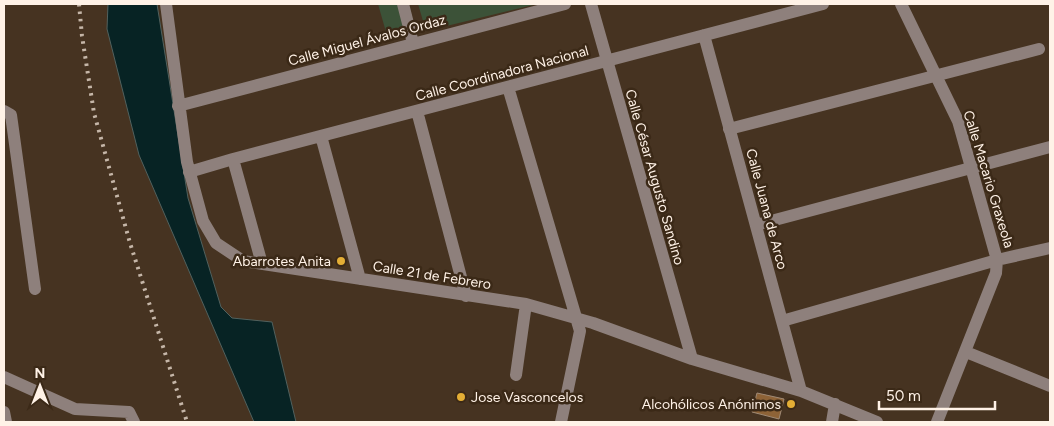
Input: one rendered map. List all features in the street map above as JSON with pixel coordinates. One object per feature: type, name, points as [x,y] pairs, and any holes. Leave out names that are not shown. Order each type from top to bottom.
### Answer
[{"type":"street","name":"Calle 21 de Febrero","points":[[166,4],[178,106],[189,172],[203,221],[216,243],[243,261],[526,304],[577,318],[692,359],[801,391],[877,422]]},
{"type":"street","points":[[403,4],[413,43]]},
{"type":"street","name":"Calle Miguel Ávalos Ordaz","points":[[178,106],[564,4]]},
{"type":"street","name":"Calle César Augusto Sandino","points":[[591,4],[692,359]]},
{"type":"street","name":"Calle Coordinadora Nacional","points":[[189,172],[822,4]]},
{"type":"street","name":"Calle Macario Graxeola","points":[[901,4],[958,121],[997,260],[996,273],[937,422]]},
{"type":"street","name":"Calle Juana de Arco","points":[[704,35],[801,391]]},
{"type":"street","points":[[729,129],[1039,49]]},
{"type":"street","points":[[508,87],[580,331],[561,422]]},
{"type":"street","points":[[417,111],[466,296]]},
{"type":"street","points":[[7,113],[35,289]]},
{"type":"street","points":[[321,136],[360,279]]},
{"type":"street","points":[[756,225],[1050,147]]},
{"type":"street","points":[[233,159],[262,264]]},
{"type":"street","points":[[782,321],[997,260],[1050,248]]},
{"type":"street","points":[[516,375],[526,304]]},
{"type":"street","points":[[966,352],[1050,386]]},
{"type":"street","points":[[4,377],[75,409],[129,412],[134,422]]},
{"type":"street","points":[[832,422],[835,404]]},
{"type":"street","points":[[4,412],[6,422]]},
{"type":"green space","points":[[378,4],[400,4],[408,34],[388,39]]},
{"type":"green space","points":[[418,4],[537,4],[426,31]]},
{"type":"water","points":[[108,4],[157,4],[188,198],[221,307],[232,318],[272,322],[296,422],[254,422],[139,155],[107,29]]},
{"type":"building","points":[[757,393],[784,399],[779,419],[752,412]]},
{"type":"railway","points":[[79,4],[94,113],[130,243],[187,422]]},
{"type":"place","name":"Abarrotes Anita","points":[[341,261]]},
{"type":"place","name":"Jose Vasconcelos","points":[[461,397]]},
{"type":"place","name":"Alcohólicos Anónimos","points":[[791,404]]}]
